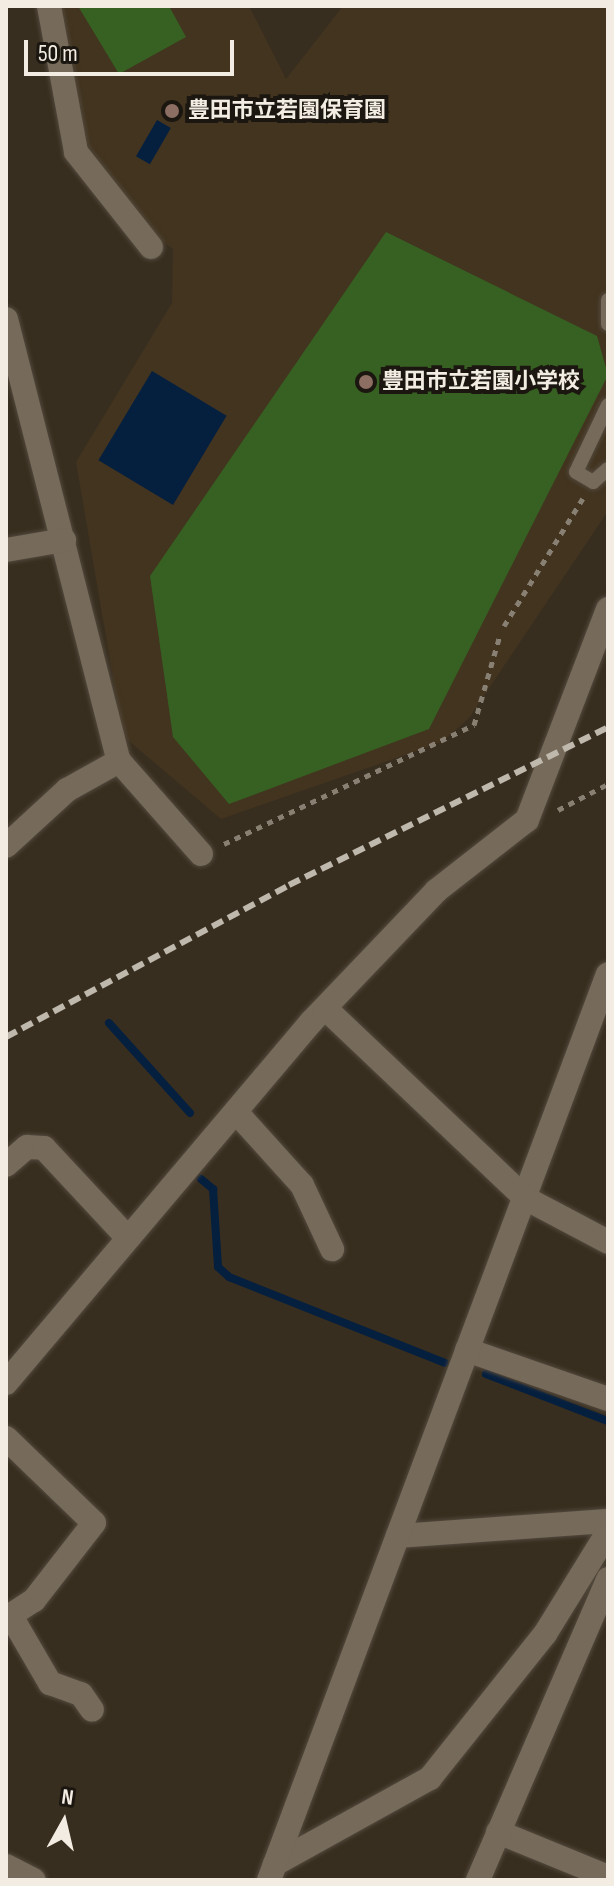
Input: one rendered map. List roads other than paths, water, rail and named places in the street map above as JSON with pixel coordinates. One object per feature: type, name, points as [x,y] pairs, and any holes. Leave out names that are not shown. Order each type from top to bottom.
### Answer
[{"type":"street","points":[[49,6],[76,152],[151,247]]},
{"type":"street","points":[[6,319],[119,761],[201,854]]},
{"type":"street","points":[[6,550],[64,540]]},
{"type":"street","points":[[6,1383],[325,1008],[436,891],[527,820],[608,609]]},
{"type":"street","points":[[6,846],[67,790],[119,761]]},
{"type":"street","points":[[272,1872],[608,974]]},
{"type":"street","points":[[325,1008],[525,1198],[608,1242]]},
{"type":"street","points":[[236,1112],[302,1185],[332,1249]]},
{"type":"street","points":[[6,1165],[27,1147],[44,1148],[128,1238]]},
{"type":"street","points":[[467,1350],[608,1399]]},
{"type":"street","points":[[6,1438],[94,1523],[34,1600],[9,1617],[50,1683],[81,1694],[92,1710]]},
{"type":"street","points":[[398,1536],[608,1521]]},
{"type":"street","points":[[272,1872],[430,1778],[545,1634],[608,1532]]},
{"type":"street","points":[[478,1880],[608,1579]]},
{"type":"street","points":[[498,1832],[608,1877]]},
{"type":"street","points":[[6,1866],[34,1880]]},
{"type":"lane","points":[[608,300],[608,324]]},
{"type":"lane","points":[[608,405],[576,472],[593,482],[608,469]]},
{"type":"water","points":[[157,120],[171,128],[150,164],[136,156]]},
{"type":"water","points":[[152,371],[227,416],[173,505],[98,460]]},
{"type":"waterway","points":[[109,1023],[190,1113]]},
{"type":"waterway","points":[[201,1179],[213,1189],[218,1267],[229,1277],[445,1363]]},
{"type":"waterway","points":[[486,1374],[608,1421]]},
{"type":"railway","points":[[6,1037],[289,885],[608,727]]},
{"type":"place","name":"豊田市立若園保育園","points":[[172,111]]},
{"type":"place","name":"豊田市立若園小学校","points":[[366,382]]}]
